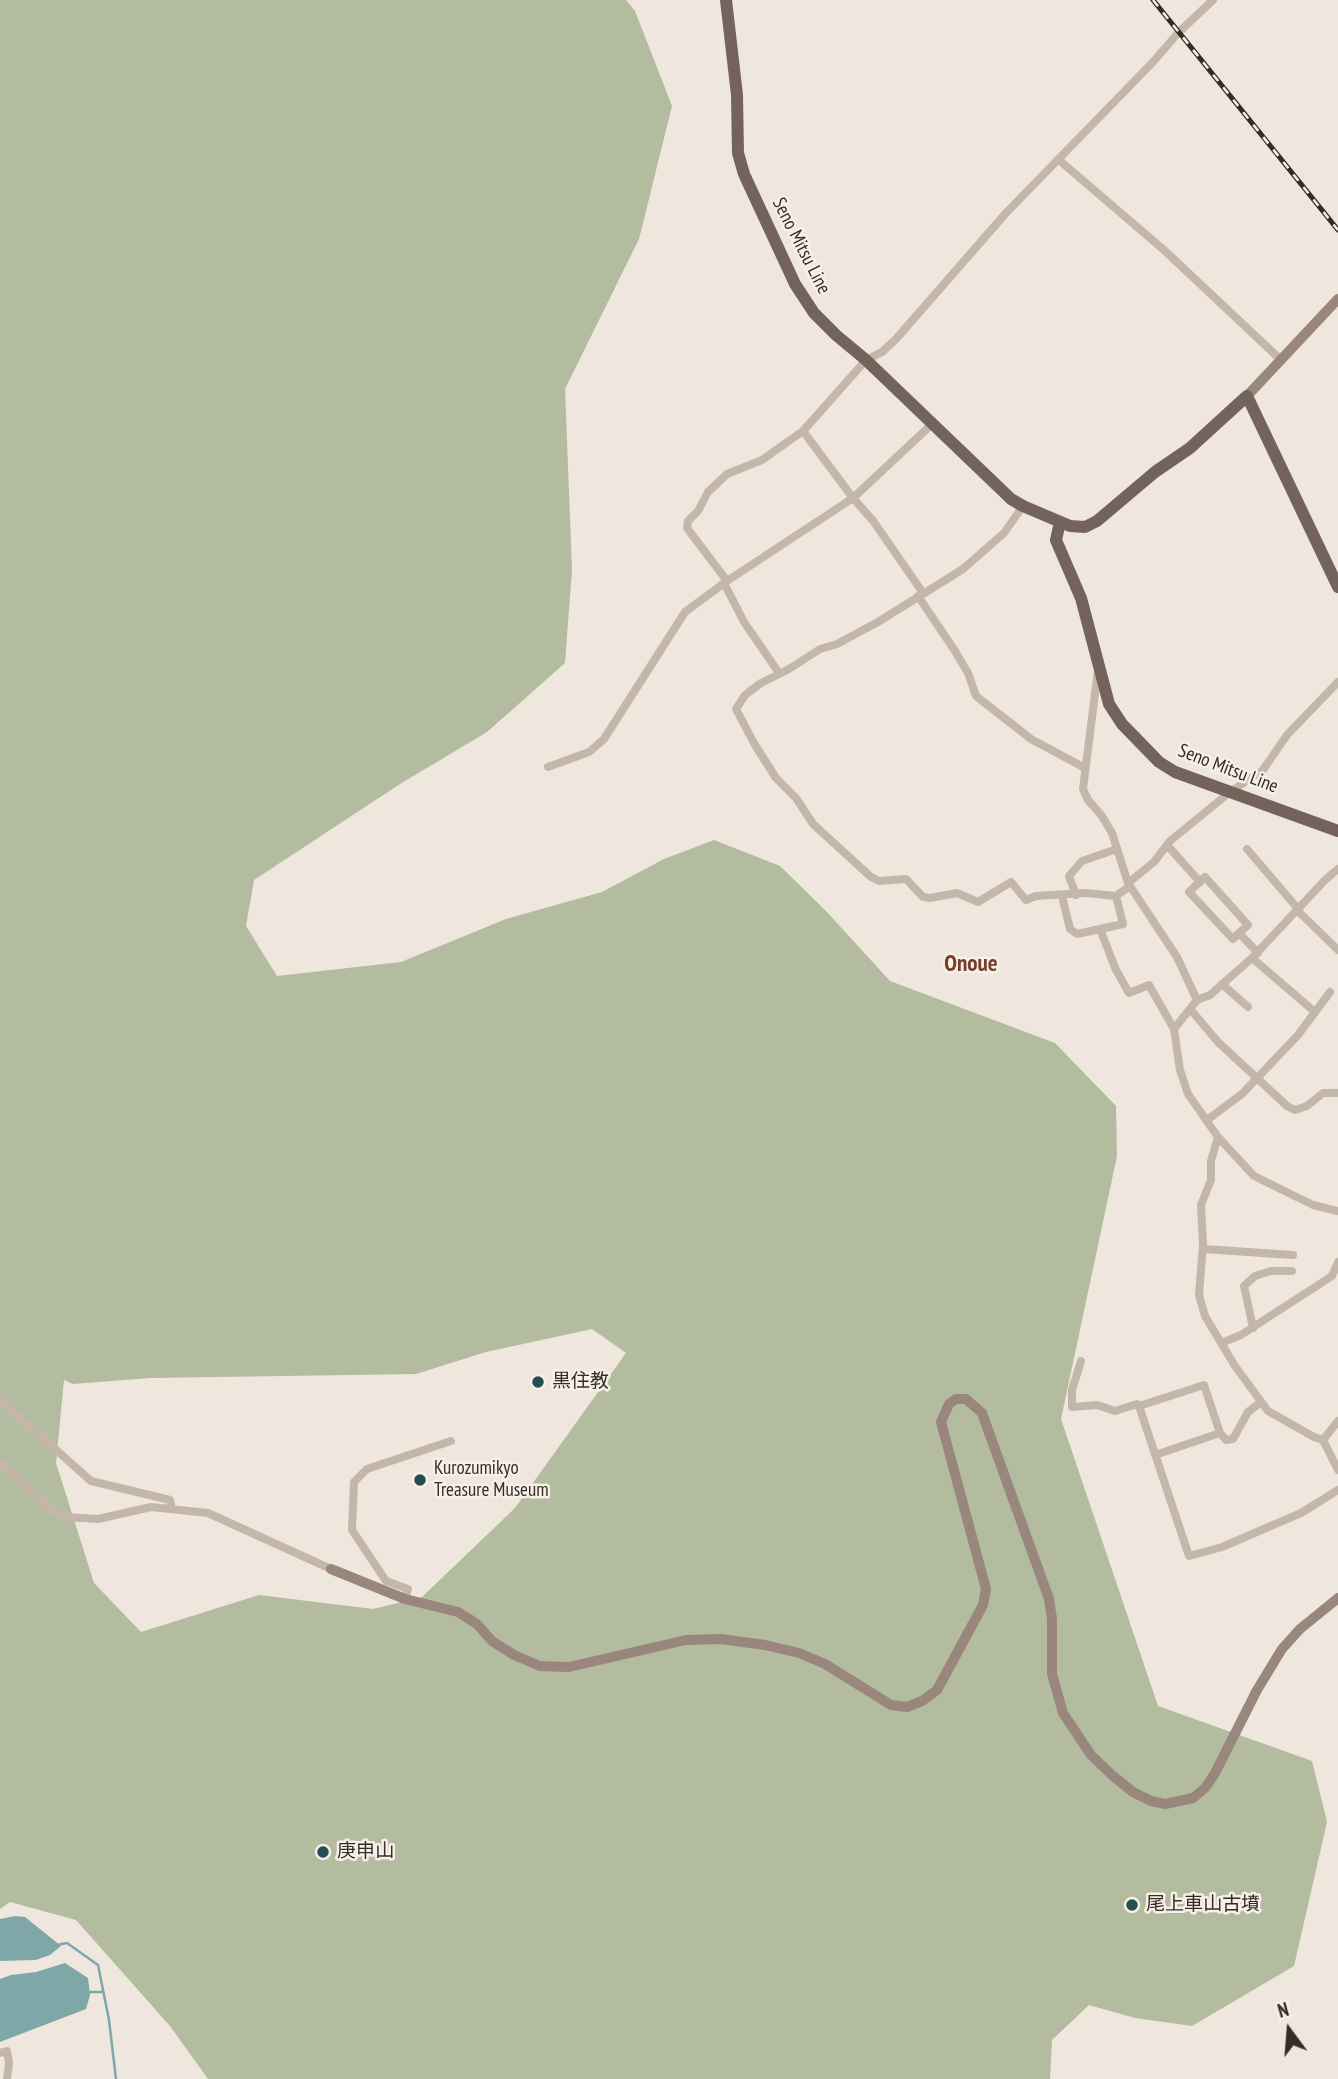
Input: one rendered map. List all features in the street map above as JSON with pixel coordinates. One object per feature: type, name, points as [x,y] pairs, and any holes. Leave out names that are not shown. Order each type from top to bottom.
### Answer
[{"type":"main road","name":"Seno Mitsu Line","points":[[726,0],[737,96],[738,153],[744,174],[775,245],[805,301],[836,335],[866,360],[987,479],[1023,506],[1070,526],[1085,527],[1097,521],[1155,472],[1190,448],[1247,396]]},
{"type":"main road","points":[[1247,396],[1338,587]]},
{"type":"main road","name":"Seno Mitsu Line","points":[[1060,522],[1056,540],[1081,598],[1098,668],[1114,713],[1158,762],[1175,772],[1338,831]]},
{"type":"street","points":[[779,673],[744,622],[726,582],[687,528],[688,521],[698,512],[708,492],[727,474],[762,460],[803,431],[866,360],[896,339],[1006,213],[1213,0]]},
{"type":"street","points":[[1059,160],[1183,268],[1281,360]]},
{"type":"street","points":[[1247,396],[1338,299]]},
{"type":"street","points":[[548,767],[589,752],[604,740],[685,612],[853,498],[931,425]]},
{"type":"street","points":[[803,431],[874,522],[962,662],[976,696],[1031,738],[1085,768]]},
{"type":"street","points":[[1023,506],[995,543],[963,569],[861,631],[820,649],[748,691],[739,701],[736,709],[776,778],[796,798],[813,824],[871,877],[879,881],[906,880],[912,883],[923,897],[930,898],[957,893],[981,901],[1011,882],[1026,900],[1036,896],[1116,896],[1154,862],[1167,845],[1230,792],[1263,770],[1287,735],[1338,682]]},
{"type":"street","points":[[1098,668],[1083,789],[1112,833],[1129,885],[1177,957],[1197,1000]]},
{"type":"street","points":[[1167,845],[1199,881]]},
{"type":"street","points":[[1076,895],[1069,876],[1082,861],[1117,849]]},
{"type":"street","points":[[1247,849],[1298,910],[1338,950]]},
{"type":"street","points":[[1174,1028],[1197,1000],[1210,995],[1255,956],[1338,869]]},
{"type":"street","points":[[1205,877],[1248,925],[1233,939],[1189,892],[1199,881],[1205,877]]},
{"type":"street","points":[[1062,896],[1072,932],[1077,934],[1123,924],[1116,896]]},
{"type":"street","points":[[1101,929],[1116,970],[1129,993],[1149,985],[1174,1028],[1180,1070],[1188,1094],[1218,1137],[1254,1176],[1313,1205],[1338,1211]]},
{"type":"street","points":[[1239,933],[1255,956],[1315,1012]]},
{"type":"street","points":[[1222,984],[1248,1007]]},
{"type":"street","points":[[1207,1120],[1242,1094],[1298,1035],[1330,992]]},
{"type":"street","points":[[1191,1010],[1218,1042],[1287,1106],[1295,1110],[1307,1106],[1323,1093],[1338,1093]]},
{"type":"street","points":[[1218,1137],[1210,1161],[1211,1181],[1201,1205],[1203,1250],[1199,1295],[1205,1316],[1235,1366],[1268,1411],[1323,1440],[1338,1470]]},
{"type":"street","points":[[1203,1250],[1293,1255]]},
{"type":"street","points":[[1221,1343],[1253,1328],[1332,1276],[1338,1262]]},
{"type":"street","points":[[1253,1328],[1244,1286],[1255,1276],[1271,1271],[1292,1271]]},
{"type":"street","points":[[1081,1360],[1072,1390],[1072,1407],[1097,1405],[1115,1411],[1204,1385],[1220,1433],[1226,1440],[1233,1439],[1248,1412],[1261,1402]]},
{"type":"street","points":[[0,1461],[50,1509],[65,1517],[98,1519],[151,1507],[208,1513],[331,1569],[405,1599],[458,1612],[477,1624],[492,1641],[540,1665],[569,1667],[686,1640],[721,1639],[799,1653],[825,1664],[891,1705],[907,1707],[937,1690],[983,1605],[986,1589],[984,1572],[941,1422],[948,1404],[956,1399],[966,1399],[982,1413],[1049,1599],[1052,1619],[1052,1674],[1063,1713],[1091,1755],[1113,1776],[1133,1792],[1151,1801],[1165,1804],[1193,1798],[1205,1788],[1282,1649],[1316,1615],[1338,1598]]},
{"type":"street","points":[[0,1400],[91,1482],[170,1500],[172,1509]]},
{"type":"street","points":[[1139,1406],[1189,1556],[1222,1547],[1301,1513],[1338,1490]]},
{"type":"street","points":[[1323,1440],[1338,1420]]},
{"type":"street","points":[[1155,1455],[1220,1433]]},
{"type":"street","points":[[405,1599],[408,1588],[386,1581],[352,1530],[354,1482],[367,1469],[451,1441]]},
{"type":"street","points":[[0,2053],[7,2051],[7,2079]]},
{"type":"green space","points":[[0,0],[626,0],[635,11],[672,106],[639,239],[565,389],[572,570],[565,663],[487,732],[400,784],[254,880],[246,926],[277,976],[401,962],[506,919],[602,892],[664,859],[714,840],[780,866],[826,911],[890,981],[1055,1043],[1116,1106],[1117,1156],[1061,1419],[1158,1706],[1312,1761],[1327,1822],[1294,1966],[1192,2026],[1135,2018],[1089,2005],[1052,2040],[1050,2079],[208,2079],[170,2026],[76,1920],[10,1902],[0,1909]],"holes":[[[592,1329],[626,1353],[515,1508],[422,1597],[373,1609],[259,1595],[141,1632],[94,1583],[56,1463],[64,1380],[73,1384],[150,1378],[416,1374],[486,1352]]]},
{"type":"water","points":[[25,1917],[61,1946],[50,1955],[36,1960],[0,1961],[0,1919]]},
{"type":"water","points":[[65,1963],[88,1978],[90,1995],[86,2009],[0,2042],[0,1979]]},
{"type":"waterway","points":[[57,1945],[67,1943],[98,1965],[109,2020],[116,2079]]},
{"type":"waterway","points":[[89,1992],[103,1992]]},
{"type":"railway","points":[[1153,0],[1338,230]]},
{"type":"place","name":"黒住教","points":[[538,1382]]},
{"type":"place","name":"Kurozumikyo Treasure Museum","points":[[420,1480]]},
{"type":"place","name":"庚申山","points":[[323,1852]]},
{"type":"place","name":"尾上車山古墳","points":[[1132,1905]]},
{"type":"district","name":"Onoue","points":[[971,964]]}]
